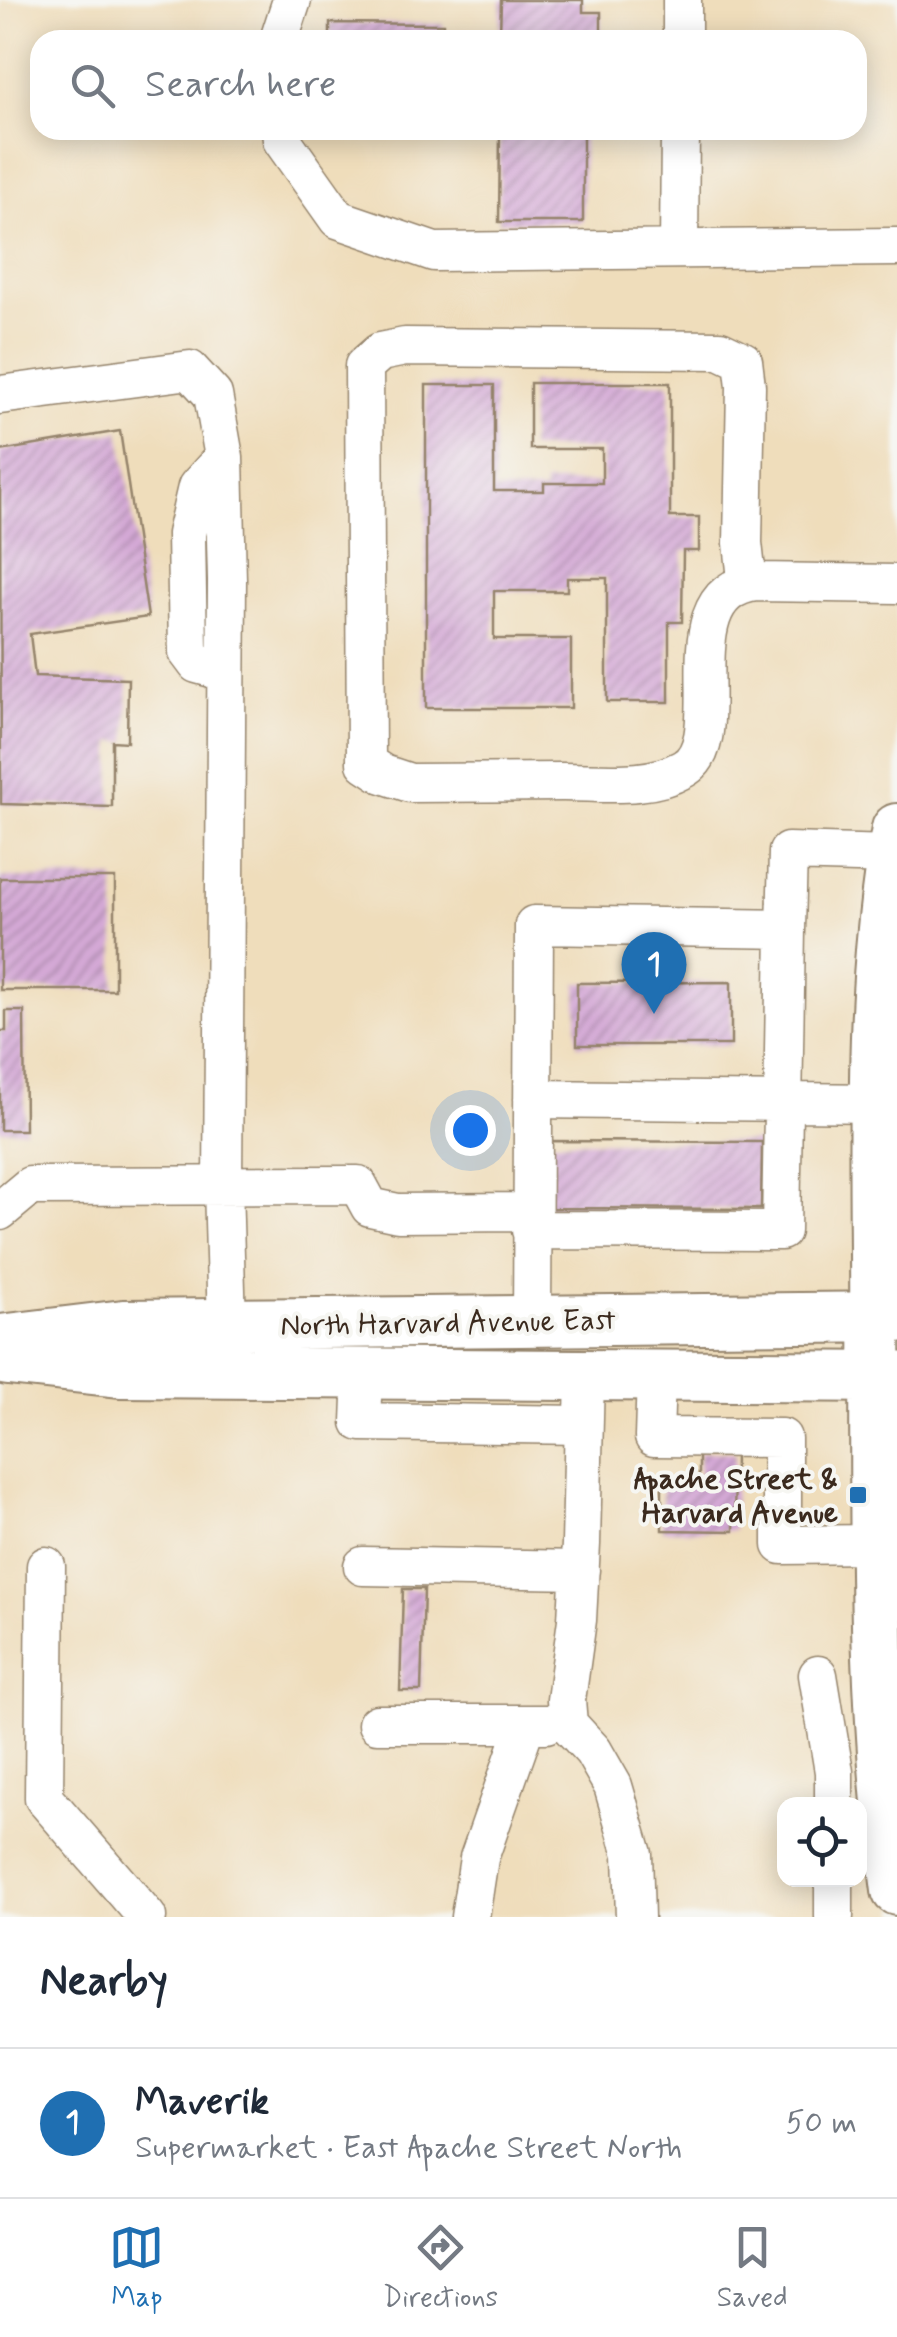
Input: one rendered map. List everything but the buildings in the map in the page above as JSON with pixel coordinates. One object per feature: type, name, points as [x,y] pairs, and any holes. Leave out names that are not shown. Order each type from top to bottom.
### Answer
[{"type":"main road","points":[[895,842],[884,899],[877,1103],[886,1317],[877,1544],[879,1718],[897,1890]]},
{"type":"main road","name":"North Harvard Avenue East","points":[[0,1340],[124,1325],[886,1317]]},
{"type":"main road","name":"North Harvard Avenue East","points":[[0,1359],[120,1372],[886,1377]]},
{"type":"lane","points":[[282,30],[292,0]]},
{"type":"lane","points":[[682,0],[682,30]]},
{"type":"lane","points":[[282,140],[338,219],[434,252],[897,246]]},
{"type":"lane","points":[[679,248],[680,140]]},
{"type":"lane","points":[[757,582],[746,570],[743,543],[743,360],[720,350],[406,347],[380,352],[364,366],[366,763],[383,774],[410,783],[649,781],[687,768],[702,746],[706,723],[704,661],[711,622],[726,595],[739,584],[757,582],[897,584]]},
{"type":"lane","points":[[0,396],[190,370],[214,395],[224,457],[224,1186],[228,1324]]},
{"type":"lane","points":[[0,1211],[30,1186],[358,1185],[370,1207],[398,1213],[781,1232],[788,852],[895,842]]},
{"type":"lane","points":[[532,1321],[534,925],[786,929]]},
{"type":"lane","points":[[533,1099],[877,1103]]},
{"type":"lane","points":[[363,1373],[361,1422],[583,1424]]},
{"type":"lane","points":[[586,1375],[580,1570],[566,1700],[568,1724],[593,1751],[614,1786],[632,1854],[636,1917]]},
{"type":"lane","points":[[656,1376],[654,1437],[782,1438],[782,1545],[877,1544]]},
{"type":"lane","points":[[46,1566],[44,1798],[147,1917]]},
{"type":"lane","points":[[363,1566],[580,1570]]},
{"type":"lane","points":[[818,1675],[834,1772],[834,1797]]},
{"type":"lane","points":[[377,1724],[568,1724]]},
{"type":"lane","points":[[470,1917],[479,1858],[526,1724]]},
{"type":"lane","points":[[834,1887],[834,1917]]},
{"type":"place","name":"Maverik","points":[[654,1014]]},
{"type":"place","name":"Apache Street & Harvard Avenue","points":[[858,1495]]}]
